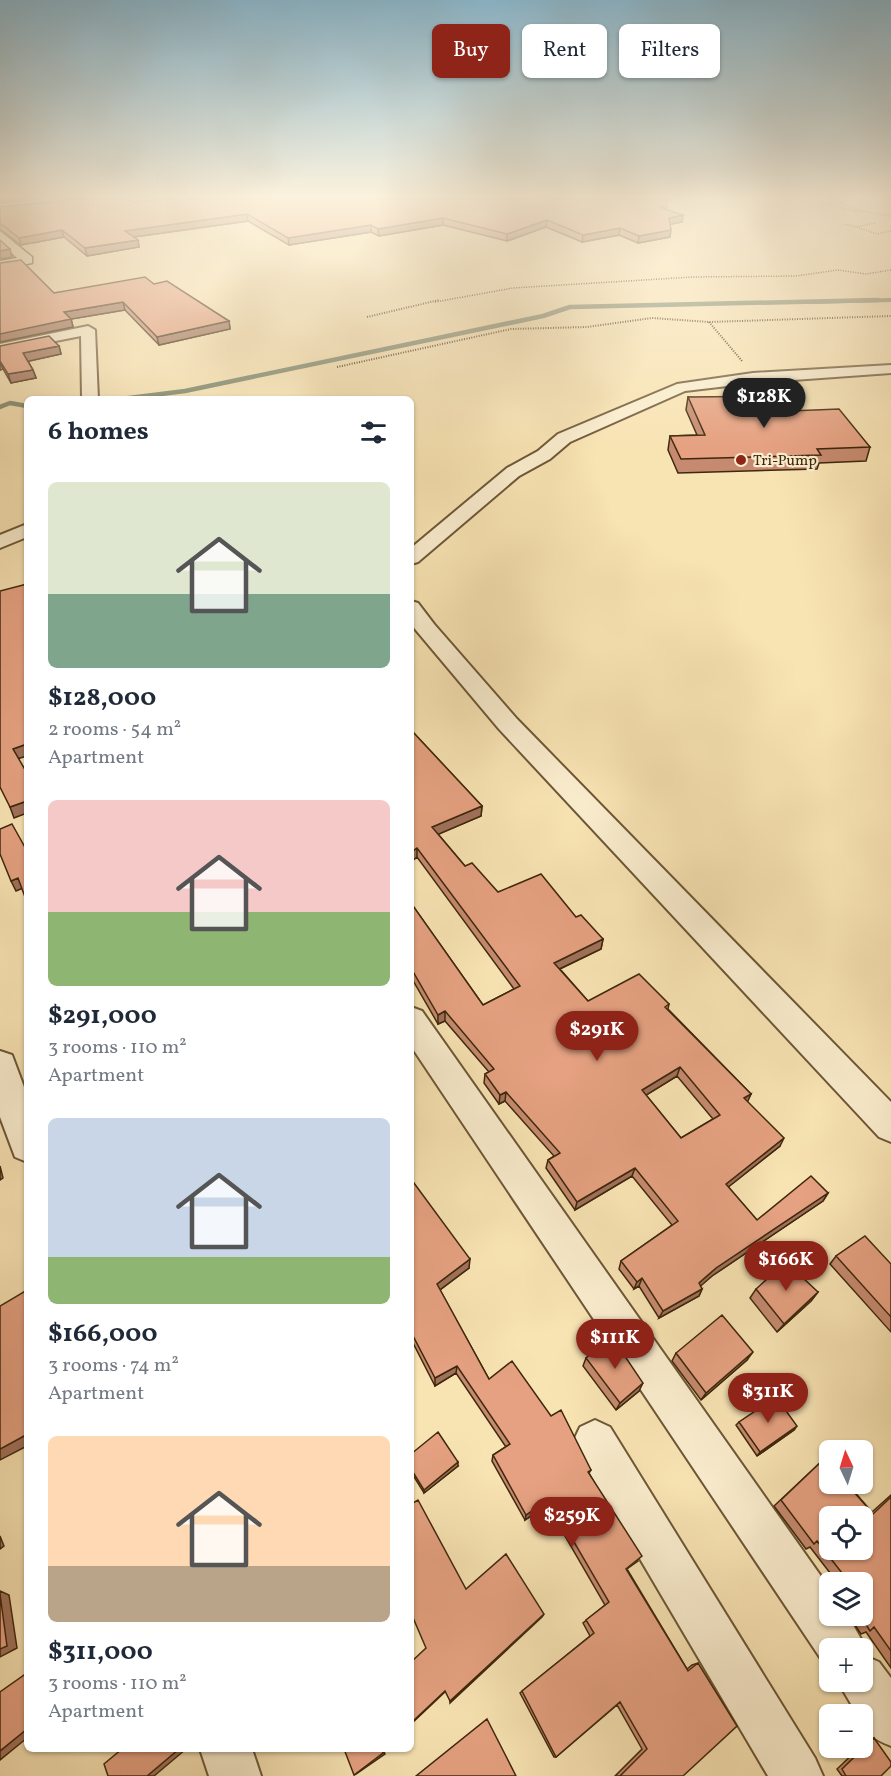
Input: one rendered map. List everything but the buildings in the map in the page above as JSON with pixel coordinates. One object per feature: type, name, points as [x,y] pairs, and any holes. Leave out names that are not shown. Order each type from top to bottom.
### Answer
[{"type":"street","points":[[0,348],[88,330],[90,396]]},
{"type":"street","points":[[414,555],[513,472],[544,454],[564,438],[682,387],[753,378],[891,369]]},
{"type":"street","points":[[0,542],[24,531]]},
{"type":"street","points":[[414,611],[426,629],[508,724],[891,1126]]},
{"type":"street","points":[[414,1024],[835,1638]]},
{"type":"street","points":[[0,1065],[24,1137]]},
{"type":"street","points":[[595,1442],[796,1776]]},
{"type":"street","points":[[871,1692],[891,1721]]},
{"type":"street","points":[[227,1752],[235,1776]]},
{"type":"path","points":[[367,317],[419,304],[429,304],[442,299],[513,288],[613,282]]},
{"type":"path","points":[[337,367],[511,329],[587,327],[652,318],[709,322],[891,316]]},
{"type":"path","points":[[709,322],[721,338],[729,342],[734,353],[751,371],[753,378]]},
{"type":"waterway","points":[[145,396],[185,391],[543,316],[570,307],[878,300]]},
{"type":"waterway","points":[[809,302],[891,300]]},
{"type":"waterway","points":[[0,407],[10,403],[24,405]]},
{"type":"place","name":"Tri-Pump","points":[[741,460]]}]
